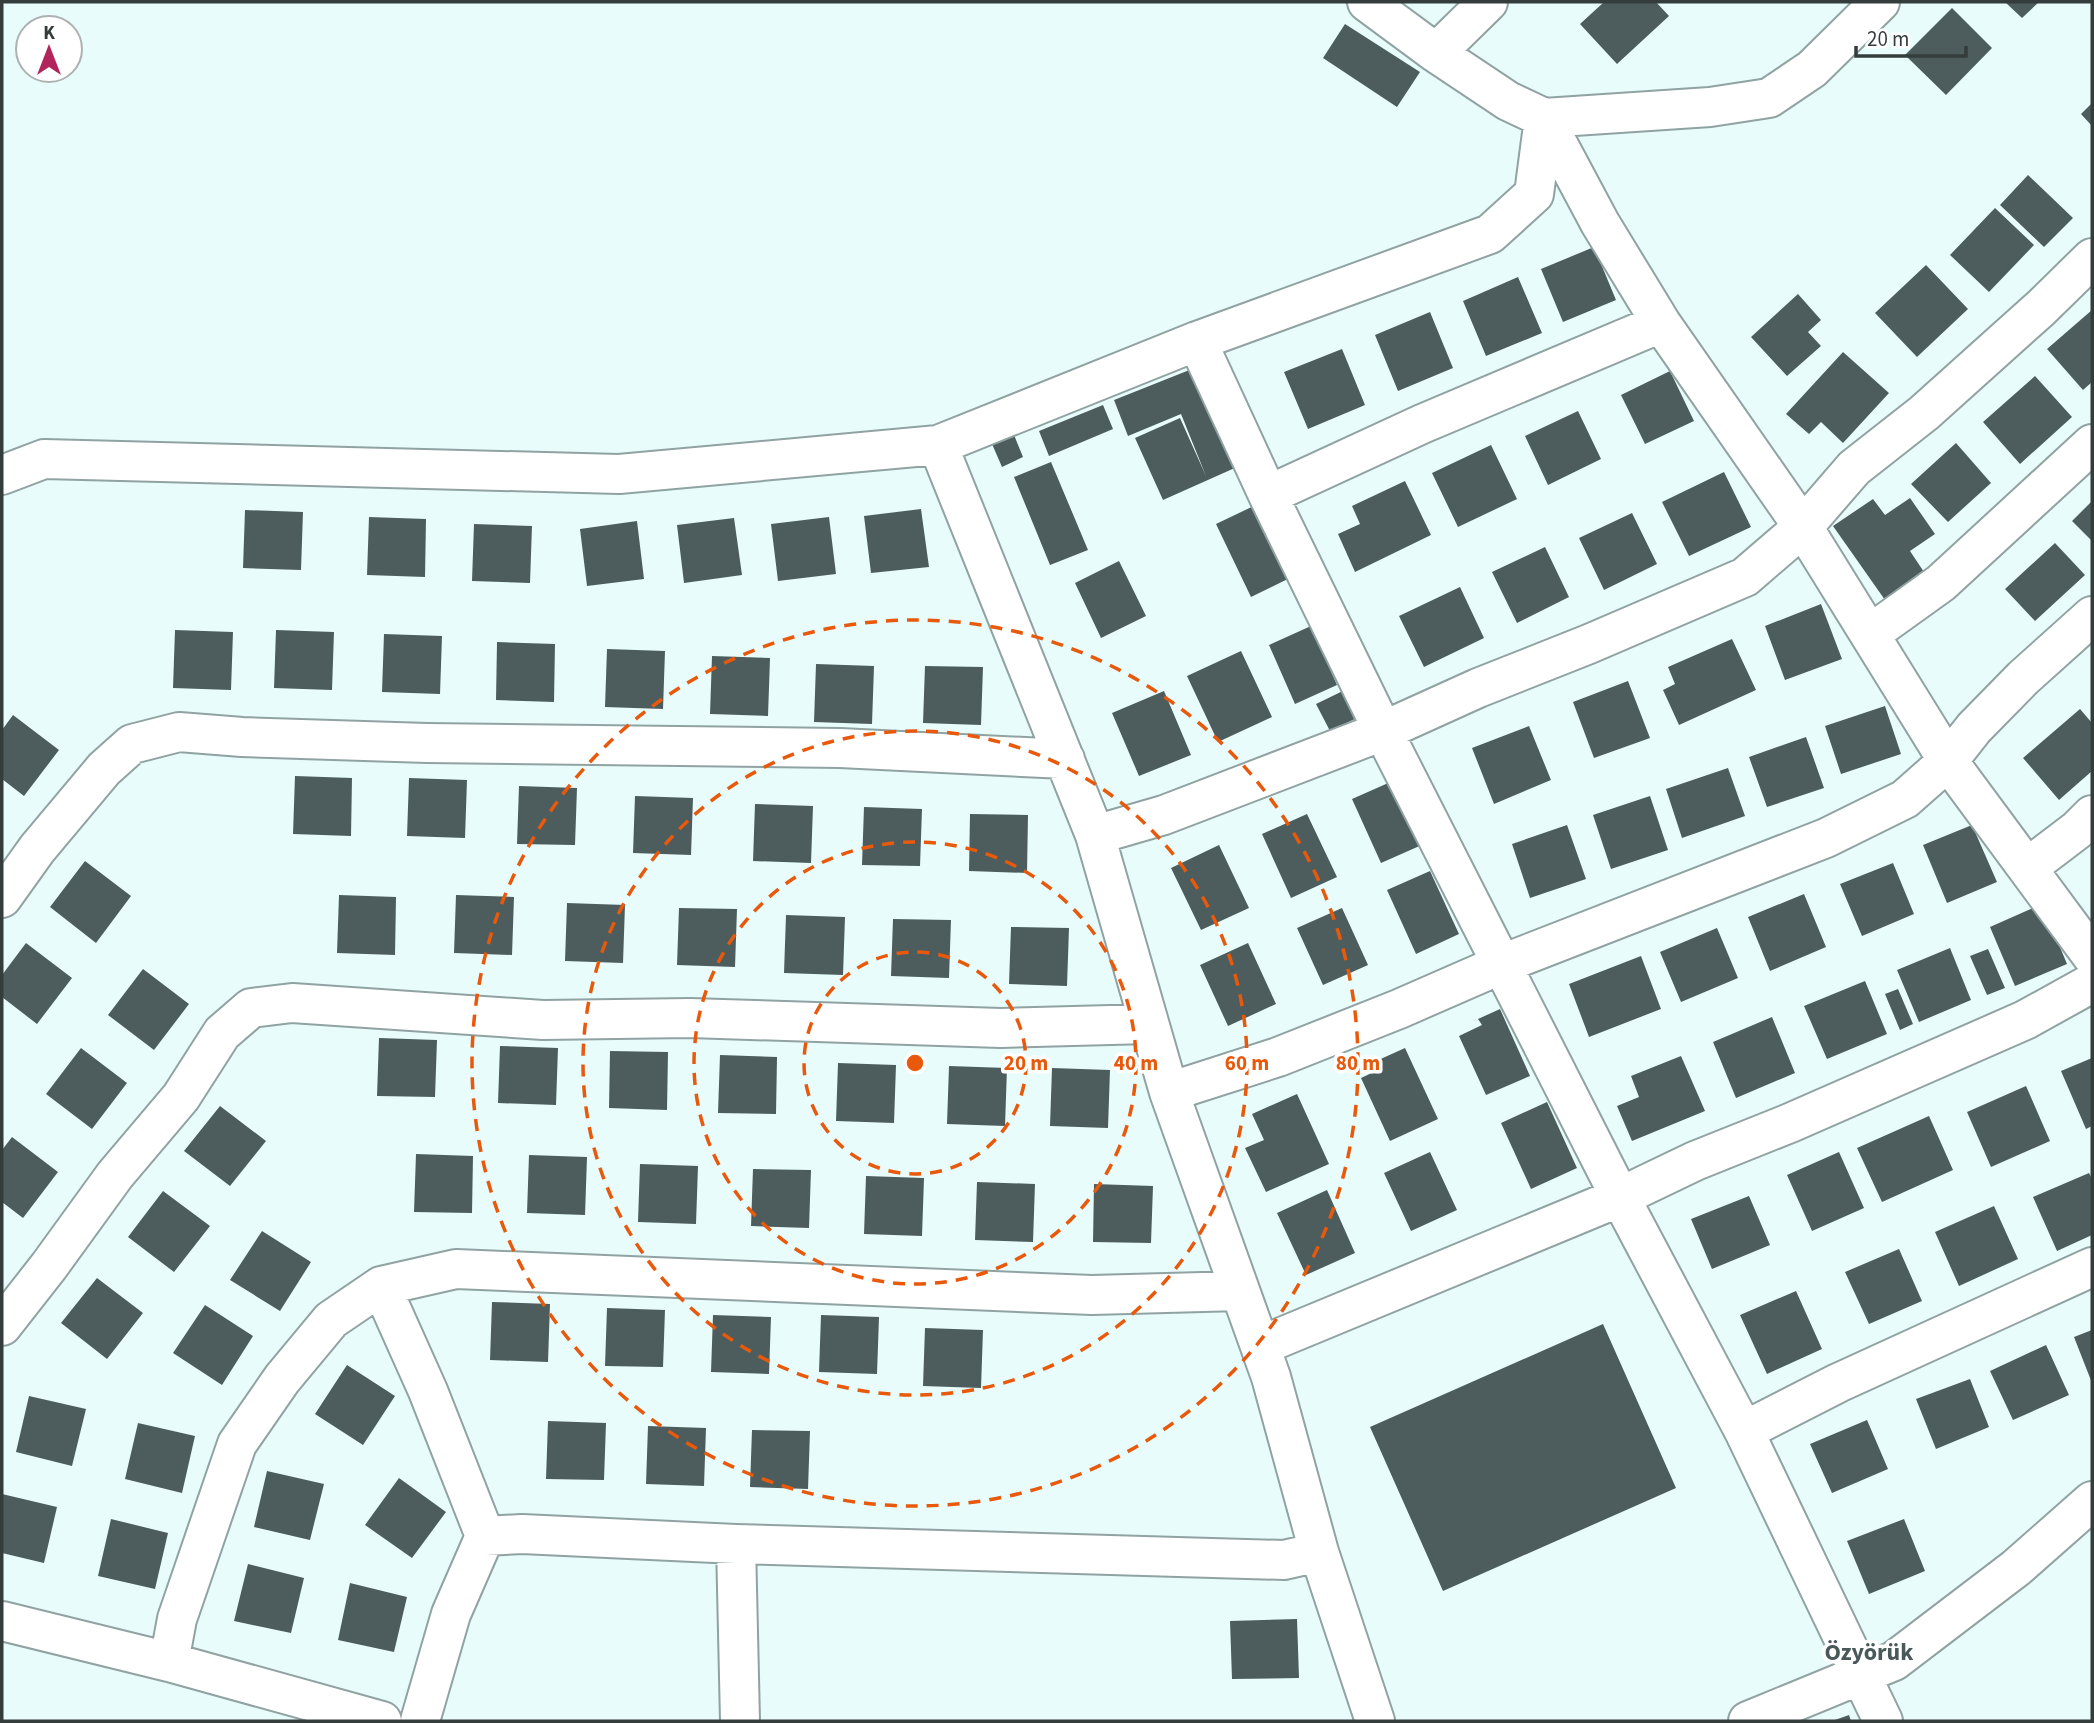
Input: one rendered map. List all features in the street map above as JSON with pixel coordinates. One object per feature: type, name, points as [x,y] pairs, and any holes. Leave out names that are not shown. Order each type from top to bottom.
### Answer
[{"type":"street","points":[[1367,2],[1508,101],[1544,118],[1710,107],[1769,98],[1812,69],[1880,2]]},
{"type":"street","points":[[1436,53],[1488,2]]},
{"type":"street","points":[[1544,118],[1600,223],[1661,323],[1803,527],[1948,761],[2092,956]]},
{"type":"street","points":[[2,475],[44,459],[619,474],[938,445],[1197,341],[1490,234],[1534,194],[1544,118]]},
{"type":"street","points":[[1096,835],[1164,815],[1383,731],[1478,688],[1745,576],[1803,527],[1854,468],[1924,413],[2041,308],[2092,258]]},
{"type":"street","points":[[1268,495],[1434,419],[1661,323]]},
{"type":"street","points":[[1197,341],[1268,495],[1383,731],[1620,1197],[1744,1431],[1883,1721]]},
{"type":"street","points":[[1870,634],[1941,583],[2092,444]]},
{"type":"street","points":[[938,445],[1096,835],[1169,1092],[1260,1346],[1319,1552],[1375,1721]]},
{"type":"street","points":[[1169,1092],[1278,1057],[1399,1009],[1502,964],[1826,838],[1905,799],[1948,761],[1974,728],[2022,678],[2092,617]]},
{"type":"street","points":[[2,898],[37,849],[104,769],[132,744],[179,732],[242,737],[440,743],[839,748],[1065,759]]},
{"type":"street","points":[[2028,868],[2092,815]]},
{"type":"street","points":[[1260,1346],[1620,1197],[1695,1161],[1790,1123],[2025,1020],[2092,983]]},
{"type":"street","points":[[2,1326],[115,1175],[181,1097],[222,1033],[251,1008],[292,1003],[543,1020],[690,1018],[1001,1028],[1149,1024]]},
{"type":"street","points":[[1744,1431],[1838,1383],[2092,1267]]},
{"type":"street","points":[[169,1662],[177,1619],[237,1444],[282,1378],[331,1320],[381,1286],[456,1269],[1091,1295],[1240,1291]]},
{"type":"street","points":[[381,1286],[428,1391],[485,1536],[451,1614],[420,1721]]},
{"type":"street","points":[[1748,1721],[1894,1661],[2016,1568],[2092,1501]]},
{"type":"street","points":[[485,1536],[522,1534],[736,1544],[1284,1560],[1319,1552]]},
{"type":"street","points":[[736,1544],[740,1721]]},
{"type":"street","points":[[2,1621],[169,1662],[382,1721]]},
{"type":"building","points":[[1604,2],[1656,2],[1669,16],[1617,64],[1580,24]]},
{"type":"building","points":[[2005,2],[2039,2],[2022,18]]},
{"type":"building","points":[[1952,8],[1992,48],[1946,95],[1905,55]]},
{"type":"building","points":[[1345,24],[1420,72],[1397,107],[1323,58]]},
{"type":"building","points":[[2092,103],[2092,126],[2081,114]]},
{"type":"building","points":[[2028,175],[2073,218],[2044,247],[2000,205]]},
{"type":"building","points":[[1995,208],[2034,245],[1989,292],[1950,255]]},
{"type":"building","points":[[1594,247],[1616,300],[1563,322],[1541,269]]},
{"type":"building","points":[[1926,265],[1968,309],[1917,357],[1875,313]]},
{"type":"building","points":[[1518,277],[1542,333],[1486,356],[1463,301]]},
{"type":"building","points":[[1798,294],[1821,320],[1808,332],[1821,346],[1787,376],[1751,337]]},
{"type":"building","points":[[2092,310],[2092,382],[2083,390],[2047,349]]},
{"type":"building","points":[[1430,312],[1453,368],[1398,391],[1375,335]]},
{"type":"building","points":[[1342,349],[1365,405],[1308,429],[1284,372]]},
{"type":"building","points":[[1843,352],[1889,393],[1843,443],[1821,422],[1809,434],[1786,414]]},
{"type":"building","points":[[1197,367],[1237,467],[1163,500],[1135,438],[1180,418],[1206,476],[1181,414],[1128,436],[1114,400]]},
{"type":"building","points":[[1670,371],[1694,421],[1645,444],[1621,395]]},
{"type":"building","points":[[2035,376],[2072,417],[2020,464],[1983,422]]},
{"type":"building","points":[[1103,405],[1113,429],[1049,456],[1039,431]]},
{"type":"building","points":[[1578,411],[1601,459],[1548,485],[1525,436]]},
{"type":"building","points":[[1014,435],[1023,457],[1002,467],[992,444]]},
{"type":"building","points":[[1956,443],[1991,483],[1948,522],[1911,484]]},
{"type":"building","points":[[1491,445],[1517,499],[1458,527],[1432,473]]},
{"type":"building","points":[[1051,462],[1088,550],[1050,565],[1014,477]]},
{"type":"building","points":[[1724,472],[1751,527],[1689,556],[1662,502]]},
{"type":"building","points":[[1405,481],[1431,535],[1355,572],[1338,534],[1360,524],[1352,506]]},
{"type":"building","points":[[1910,498],[1935,534],[1910,551],[1924,572],[1885,600],[1833,526],[1873,499],[1885,515]]},
{"type":"building","points":[[2092,501],[2092,541],[2072,521]]},
{"type":"building","points":[[1262,502],[1298,574],[1251,597],[1216,524]]},
{"type":"building","points":[[921,509],[929,567],[871,573],[864,516]]},
{"type":"building","points":[[245,510],[303,512],[301,570],[243,568]]},
{"type":"building","points":[[1632,513],[1657,564],[1604,590],[1579,538]]},
{"type":"building","points":[[369,517],[426,519],[425,577],[367,575]]},
{"type":"building","points":[[829,517],[836,574],[778,581],[771,524]]},
{"type":"building","points":[[734,518],[742,575],[684,583],[677,525]]},
{"type":"building","points":[[637,521],[644,579],[587,586],[580,529]]},
{"type":"building","points":[[474,524],[532,526],[530,583],[472,581]]},
{"type":"building","points":[[2055,543],[2085,575],[2035,621],[2005,589]]},
{"type":"building","points":[[1545,547],[1569,597],[1517,623],[1492,572]]},
{"type":"building","points":[[1119,561],[1146,616],[1101,638],[1075,583]]},
{"type":"building","points":[[1460,587],[1484,638],[1424,667],[1399,616]]},
{"type":"building","points":[[1821,604],[1842,659],[1785,680],[1765,626]]},
{"type":"building","points":[[1311,626],[1337,685],[1295,704],[1269,645]]},
{"type":"building","points":[[175,630],[233,632],[231,690],[173,688]]},
{"type":"building","points":[[276,630],[334,632],[332,690],[274,688]]},
{"type":"building","points":[[384,634],[442,636],[440,694],[382,692]]},
{"type":"building","points":[[1732,639],[1756,690],[1679,725],[1663,690],[1675,684],[1668,667]]},
{"type":"building","points":[[497,642],[555,644],[554,702],[496,700]]},
{"type":"building","points":[[607,649],[665,651],[663,709],[605,707]]},
{"type":"building","points":[[1241,651],[1272,717],[1218,742],[1187,676]]},
{"type":"building","points":[[712,656],[770,658],[768,716],[710,714]]},
{"type":"building","points":[[816,664],[874,666],[872,724],[814,722]]},
{"type":"building","points":[[925,666],[983,667],[981,725],[923,723]]},
{"type":"building","points":[[1628,681],[1650,738],[1594,758],[1573,702]]},
{"type":"building","points":[[1349,688],[1363,715],[1330,731],[1316,704]]},
{"type":"building","points":[[1164,691],[1191,755],[1139,776],[1112,713]]},
{"type":"building","points":[[1885,706],[1901,754],[1841,774],[1825,726]]},
{"type":"building","points":[[2080,709],[2092,723],[2092,771],[2059,800],[2023,758]]},
{"type":"building","points":[[13,715],[59,750],[24,796],[2,779],[2,730]]},
{"type":"building","points":[[1529,726],[1551,780],[1494,804],[1472,748]]},
{"type":"building","points":[[1806,737],[1824,788],[1767,807],[1749,757]]},
{"type":"building","points":[[1728,768],[1745,816],[1682,838],[1666,789]]},
{"type":"building","points":[[295,776],[352,778],[351,836],[293,834]]},
{"type":"building","points":[[409,778],[467,780],[465,838],[407,836]]},
{"type":"building","points":[[1395,780],[1424,844],[1381,863],[1352,799]]},
{"type":"building","points":[[519,786],[577,788],[575,845],[517,844]]},
{"type":"building","points":[[635,796],[693,798],[691,855],[633,853]]},
{"type":"building","points":[[1650,796],[1668,850],[1611,869],[1593,815]]},
{"type":"building","points":[[755,804],[813,806],[811,863],[753,861]]},
{"type":"building","points":[[864,807],[922,809],[920,866],[862,865]]},
{"type":"building","points":[[970,814],[1028,815],[1027,873],[969,871]]},
{"type":"building","points":[[1307,814],[1337,877],[1291,898],[1262,834]]},
{"type":"building","points":[[1567,825],[1586,879],[1530,898],[1512,844]]},
{"type":"building","points":[[1972,825],[1997,882],[1947,903],[1923,845]]},
{"type":"building","points":[[1219,845],[1249,908],[1201,930],[1171,868]]},
{"type":"building","points":[[85,861],[131,896],[96,943],[50,907]]},
{"type":"building","points":[[1893,863],[1914,914],[1862,936],[1840,884]]},
{"type":"building","points":[[1430,871],[1459,934],[1416,954],[1387,890]]},
{"type":"building","points":[[1804,894],[1826,947],[1770,971],[1748,917]]},
{"type":"building","points":[[339,895],[396,897],[395,955],[337,953]]},
{"type":"building","points":[[456,895],[514,897],[512,955],[454,953]]},
{"type":"building","points":[[567,903],[625,905],[623,963],[565,961]]},
{"type":"building","points":[[2042,904],[2067,964],[2015,986],[1990,927]]},
{"type":"building","points":[[679,908],[737,909],[735,967],[677,965]]},
{"type":"building","points":[[1342,908],[1368,965],[1323,985],[1297,928]]},
{"type":"building","points":[[786,915],[845,917],[843,975],[784,973]]},
{"type":"building","points":[[893,919],[951,920],[949,978],[891,976]]},
{"type":"building","points":[[1011,927],[1069,928],[1067,986],[1009,984]]},
{"type":"building","points":[[1717,928],[1738,978],[1681,1002],[1660,952]]},
{"type":"building","points":[[26,943],[72,978],[37,1024],[2,997],[2,975]]},
{"type":"building","points":[[1248,943],[1276,1004],[1228,1026],[1200,965]]},
{"type":"building","points":[[1950,948],[1971,1000],[1919,1022],[1897,970]]},
{"type":"building","points":[[1988,949],[2005,988],[1987,995],[1970,956]]},
{"type":"building","points":[[1641,956],[1661,1009],[1589,1037],[1569,984]]},
{"type":"building","points":[[143,969],[189,1004],[154,1050],[108,1015]]},
{"type":"building","points":[[1865,981],[1887,1034],[1827,1059],[1804,1006]]},
{"type":"building","points":[[1898,989],[1913,1024],[1900,1030],[1885,994]]},
{"type":"building","points":[[1500,1009],[1530,1076],[1486,1095],[1459,1036],[1482,1025],[1478,1019]]},
{"type":"building","points":[[1772,1017],[1795,1073],[1736,1098],[1713,1042]]},
{"type":"building","points":[[379,1038],[437,1040],[435,1097],[377,1096]]},
{"type":"building","points":[[500,1046],[558,1048],[556,1105],[498,1103]]},
{"type":"building","points":[[81,1048],[127,1083],[92,1129],[46,1094]]},
{"type":"building","points":[[1405,1048],[1438,1119],[1390,1141],[1361,1078],[1378,1070],[1374,1062]]},
{"type":"building","points":[[610,1051],[668,1052],[667,1110],[609,1108]]},
{"type":"building","points":[[720,1055],[777,1057],[776,1114],[718,1113]]},
{"type":"building","points":[[1681,1056],[1705,1111],[1632,1141],[1617,1106],[1639,1097],[1631,1076]]},
{"type":"building","points":[[2092,1058],[2092,1126],[2086,1129],[2061,1071]]},
{"type":"building","points":[[838,1063],[896,1065],[894,1123],[836,1121]]},
{"type":"building","points":[[949,1066],[1007,1068],[1005,1126],[947,1124]]},
{"type":"building","points":[[1052,1068],[1110,1070],[1108,1128],[1050,1126]]},
{"type":"building","points":[[2026,1086],[2050,1141],[1991,1167],[1967,1112]]},
{"type":"building","points":[[1297,1094],[1329,1164],[1266,1192],[1245,1148],[1264,1140],[1252,1114]]},
{"type":"building","points":[[1547,1102],[1577,1168],[1531,1189],[1501,1123]]},
{"type":"building","points":[[220,1106],[266,1141],[230,1186],[184,1151]]},
{"type":"building","points":[[1929,1116],[1953,1170],[1882,1202],[1857,1148]]},
{"type":"building","points":[[12,1137],[58,1172],[23,1218],[2,1202],[2,1150]]},
{"type":"building","points":[[1430,1152],[1457,1210],[1411,1231],[1384,1173]]},
{"type":"building","points":[[1839,1152],[1864,1208],[1812,1231],[1787,1175]]},
{"type":"building","points":[[416,1154],[473,1156],[472,1213],[414,1212]]},
{"type":"building","points":[[529,1155],[587,1157],[585,1215],[527,1213]]},
{"type":"building","points":[[640,1164],[698,1166],[696,1224],[638,1222]]},
{"type":"building","points":[[753,1169],[811,1170],[809,1228],[751,1226]]},
{"type":"building","points":[[2089,1173],[2092,1179],[2092,1235],[2057,1251],[2033,1197]]},
{"type":"building","points":[[866,1176],[924,1178],[922,1236],[864,1234]]},
{"type":"building","points":[[977,1182],[1035,1184],[1033,1242],[975,1240]]},
{"type":"building","points":[[1094,1184],[1153,1186],[1151,1243],[1093,1242]]},
{"type":"building","points":[[1327,1190],[1355,1253],[1306,1275],[1277,1213]]},
{"type":"building","points":[[163,1191],[210,1226],[174,1272],[128,1237]]},
{"type":"building","points":[[1749,1196],[1770,1245],[1712,1269],[1691,1219]]},
{"type":"building","points":[[1994,1206],[2018,1259],[1959,1286],[1935,1232]]},
{"type":"building","points":[[262,1231],[311,1262],[280,1311],[230,1280]]},
{"type":"building","points":[[1899,1249],[1922,1301],[1869,1324],[1845,1272]]},
{"type":"building","points":[[97,1278],[143,1313],[107,1359],[61,1323]]},
{"type":"building","points":[[1796,1291],[1822,1349],[1767,1374],[1740,1315]]},
{"type":"building","points":[[492,1302],[550,1304],[548,1362],[490,1360]]},
{"type":"building","points":[[205,1305],[253,1336],[222,1385],[173,1353]]},
{"type":"building","points":[[607,1308],[665,1310],[663,1367],[605,1366]]},
{"type":"building","points":[[713,1315],[771,1317],[769,1374],[711,1372]]},
{"type":"building","points":[[821,1315],[879,1317],[877,1374],[819,1372]]},
{"type":"building","points":[[1603,1324],[1676,1488],[1443,1591],[1370,1427]]},
{"type":"building","points":[[925,1328],[983,1330],[981,1388],[923,1386]]},
{"type":"building","points":[[2092,1330],[2092,1383],[2074,1337]]},
{"type":"building","points":[[2046,1345],[2069,1395],[2013,1420],[1990,1371]]},
{"type":"building","points":[[347,1365],[395,1396],[363,1445],[315,1414]]},
{"type":"building","points":[[1970,1379],[1989,1427],[1936,1449],[1916,1399]]},
{"type":"building","points":[[29,1396],[86,1409],[72,1466],[16,1452]]},
{"type":"building","points":[[1867,1420],[1888,1469],[1832,1493],[1810,1444]]},
{"type":"building","points":[[548,1421],[606,1423],[604,1480],[546,1479]]},
{"type":"building","points":[[138,1423],[195,1436],[182,1493],[125,1479]]},
{"type":"building","points":[[648,1426],[706,1428],[704,1486],[646,1484]]},
{"type":"building","points":[[752,1430],[810,1431],[808,1489],[750,1487]]},
{"type":"building","points":[[267,1471],[324,1484],[310,1540],[254,1527]]},
{"type":"building","points":[[399,1478],[446,1512],[412,1558],[365,1525]]},
{"type":"building","points":[[2,1494],[57,1507],[44,1563],[2,1553]]},
{"type":"building","points":[[111,1519],[168,1533],[155,1589],[98,1576]]},
{"type":"building","points":[[1904,1519],[1925,1571],[1869,1594],[1847,1541]]},
{"type":"building","points":[[248,1564],[304,1578],[291,1633],[234,1621]]},
{"type":"building","points":[[350,1583],[407,1597],[394,1652],[338,1640]]},
{"type":"building","points":[[1297,1619],[1299,1678],[1232,1679],[1230,1621]]},
{"type":"building","points":[[1849,1715],[1851,1721],[1832,1721]]},
{"type":"district","name":"Özyörük","points":[[1869,1652]]}]
